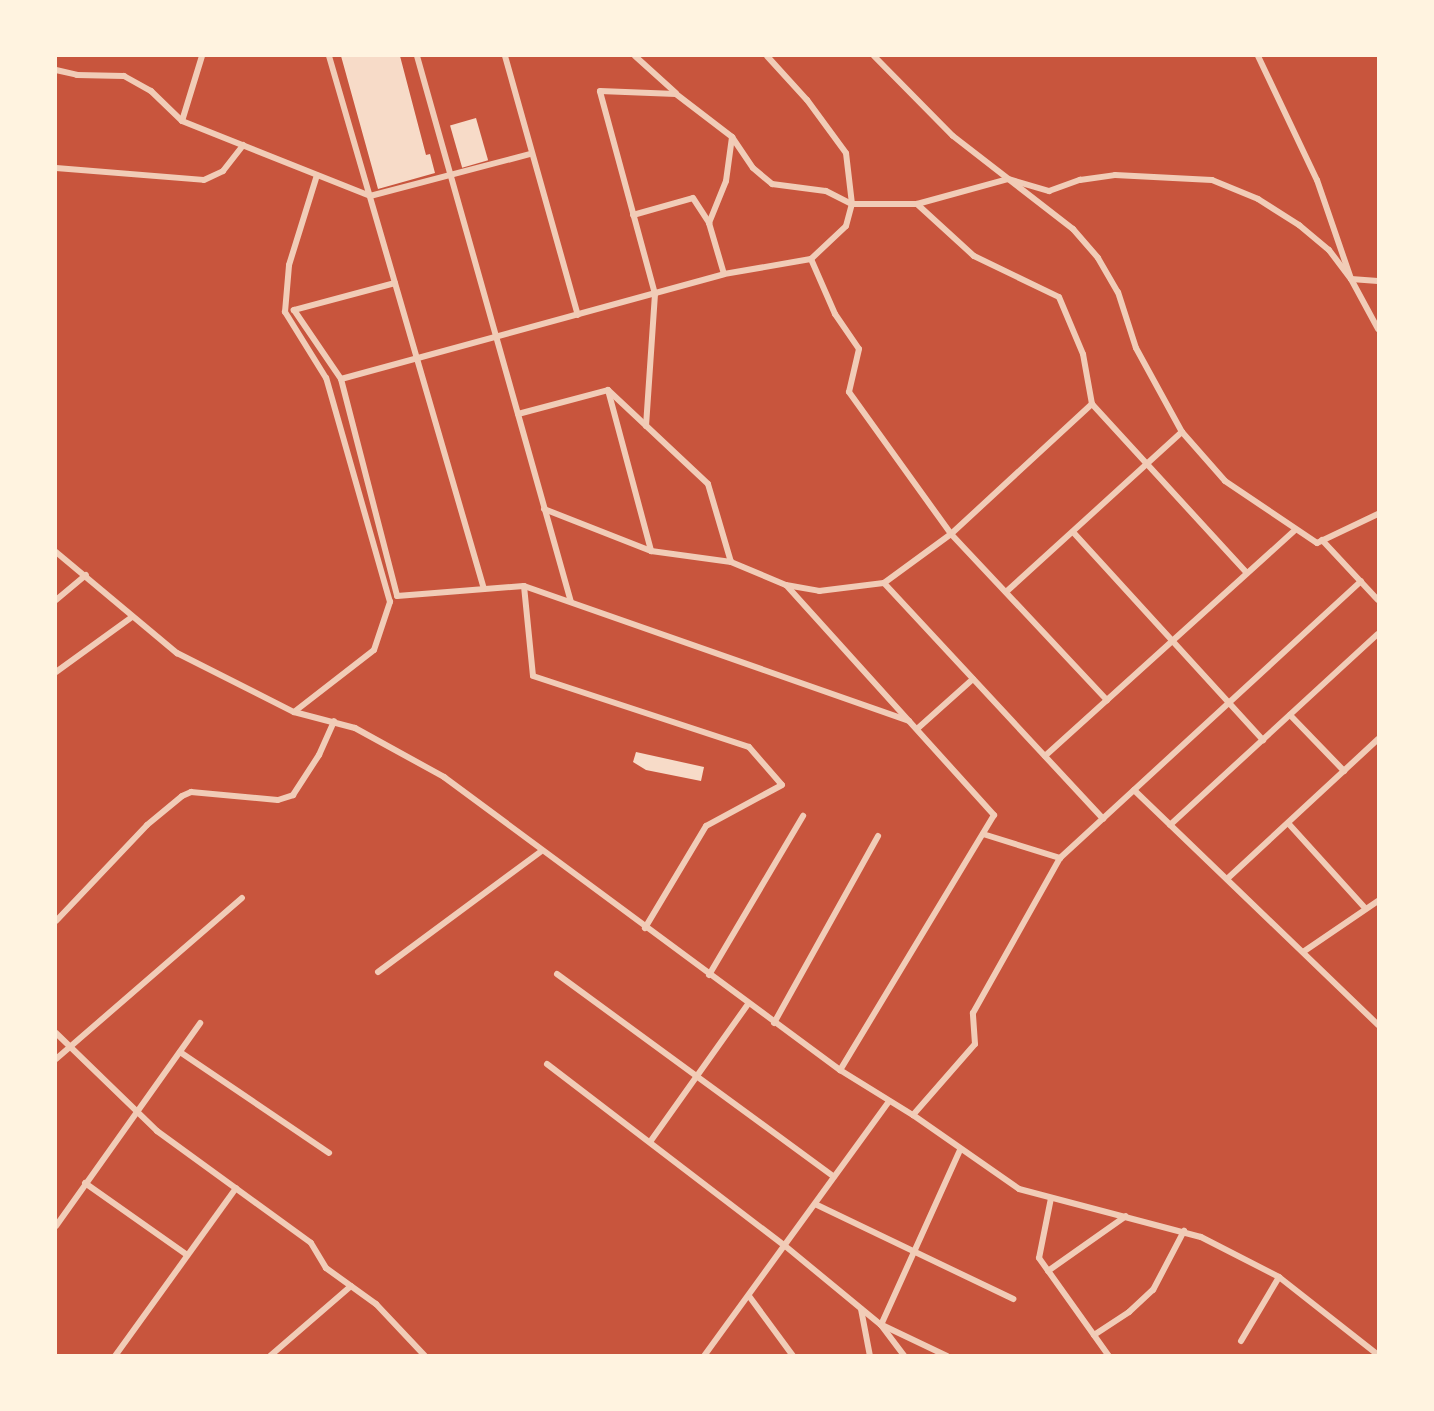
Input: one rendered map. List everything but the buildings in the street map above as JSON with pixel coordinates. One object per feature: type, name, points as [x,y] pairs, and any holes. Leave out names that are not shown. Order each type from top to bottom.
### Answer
[{"type":"street","points":[[182,121],[202,56]]},
{"type":"street","points":[[329,56],[484,589]]},
{"type":"street","points":[[417,56],[453,174],[496,337],[571,602]]},
{"type":"street","points":[[505,56],[530,154],[578,315]]},
{"type":"street","points":[[635,56],[676,94],[732,137],[753,168],[772,184],[826,190],[852,204],[917,204],[1008,179],[1048,191],[1080,180],[1115,175],[1212,180],[1258,199],[1299,225],[1329,250],[1351,279],[1378,329]]},
{"type":"street","points":[[341,379],[724,274],[811,259],[846,226],[852,204],[846,153],[807,100],[767,56]]},
{"type":"street","points":[[874,56],[953,136],[1073,229],[1098,258],[1118,292],[1136,348],[1182,432],[1225,481],[1317,543],[1378,514]]},
{"type":"street","points":[[1258,56],[1317,180],[1351,279]]},
{"type":"street","points":[[56,70],[77,75],[124,76],[150,91],[182,121],[370,196],[530,154]]},
{"type":"street","points":[[646,426],[655,294],[600,91],[676,94]]},
{"type":"street","points":[[709,223],[726,181],[732,137]]},
{"type":"street","points":[[56,168],[204,180],[223,171],[243,145]]},
{"type":"street","points":[[294,712],[374,650],[390,602],[326,378],[285,312],[289,265],[317,175]]},
{"type":"street","points":[[633,215],[693,198],[709,223],[724,274]]},
{"type":"street","points":[[917,204],[974,256],[1059,297],[1083,354],[1092,404],[1145,465],[1247,573]]},
{"type":"street","points":[[811,259],[835,314],[859,349],[849,392],[951,534],[1107,700]]},
{"type":"street","points":[[1351,279],[1378,281]]},
{"type":"street","points":[[395,283],[294,310],[341,379],[397,596],[524,586],[909,721]]},
{"type":"street","points":[[518,414],[608,390]]},
{"type":"street","points":[[608,390],[708,484],[731,562]]},
{"type":"street","points":[[608,390],[651,551]]},
{"type":"street","points":[[544,509],[651,551],[731,562],[786,585],[819,591],[884,583],[951,534],[1092,404]]},
{"type":"street","points":[[1006,592],[1182,432]]},
{"type":"street","points":[[1045,756],[1295,530]]},
{"type":"street","points":[[1073,532],[1263,740]]},
{"type":"street","points":[[1322,540],[1378,600]]},
{"type":"street","points":[[56,552],[177,653],[294,712],[334,721],[444,777],[540,852],[774,1023],[888,1103],[913,1115],[1019,1190],[1184,1231],[1279,1277],[1378,1355]]},
{"type":"street","points":[[56,600],[86,575]]},
{"type":"street","points":[[913,1115],[975,1044],[973,1013],[1060,858],[1361,581]]},
{"type":"street","points":[[884,583],[1103,819]]},
{"type":"street","points":[[786,585],[994,815],[840,1070]]},
{"type":"street","points":[[524,586],[533,676],[749,747],[782,785],[706,826],[645,928]]},
{"type":"street","points":[[56,672],[132,617]]},
{"type":"street","points":[[1170,825],[1378,634]]},
{"type":"street","points":[[917,729],[973,679]]},
{"type":"street","points":[[1290,715],[1344,771]]},
{"type":"street","points":[[56,921],[147,825],[182,796],[191,792],[278,800],[293,795],[319,755],[334,721]]},
{"type":"street","points":[[1227,879],[1378,739]]},
{"type":"street","points":[[1134,790],[1378,1024]]},
{"type":"street","points":[[709,975],[803,816]]},
{"type":"street","points":[[1288,823],[1365,908]]},
{"type":"street","points":[[983,834],[1060,858]]},
{"type":"street","points":[[774,1023],[878,836]]},
{"type":"street","points":[[378,972],[540,852]]},
{"type":"street","points":[[56,1059],[242,898]]},
{"type":"street","points":[[1303,952],[1378,901]]},
{"type":"street","points":[[557,974],[834,1178]]},
{"type":"street","points":[[650,1142],[748,1004]]},
{"type":"street","points":[[56,1226],[200,1023]]},
{"type":"street","points":[[56,1034],[157,1131],[310,1243],[326,1268],[376,1304],[425,1356]]},
{"type":"street","points":[[180,1052],[329,1153]]},
{"type":"street","points":[[547,1064],[784,1245],[881,1325],[947,1356]]},
{"type":"street","points":[[704,1356],[888,1103]]},
{"type":"street","points":[[881,1325],[915,1255],[960,1150]]},
{"type":"street","points":[[85,1183],[187,1255]]},
{"type":"street","points":[[115,1356],[236,1188]]},
{"type":"street","points":[[1051,1198],[1039,1258],[1109,1356]]},
{"type":"street","points":[[815,1204],[915,1255],[1013,1299]]},
{"type":"street","points":[[1048,1271],[1126,1216]]},
{"type":"street","points":[[1094,1335],[1130,1312],[1153,1290],[1184,1231]]},
{"type":"street","points":[[1241,1341],[1279,1277]]},
{"type":"street","points":[[270,1356],[351,1286]]},
{"type":"street","points":[[749,1296],[793,1356]]},
{"type":"street","points":[[861,1309],[870,1356]]},
{"type":"street","points":[[881,1325],[904,1356]]}]
